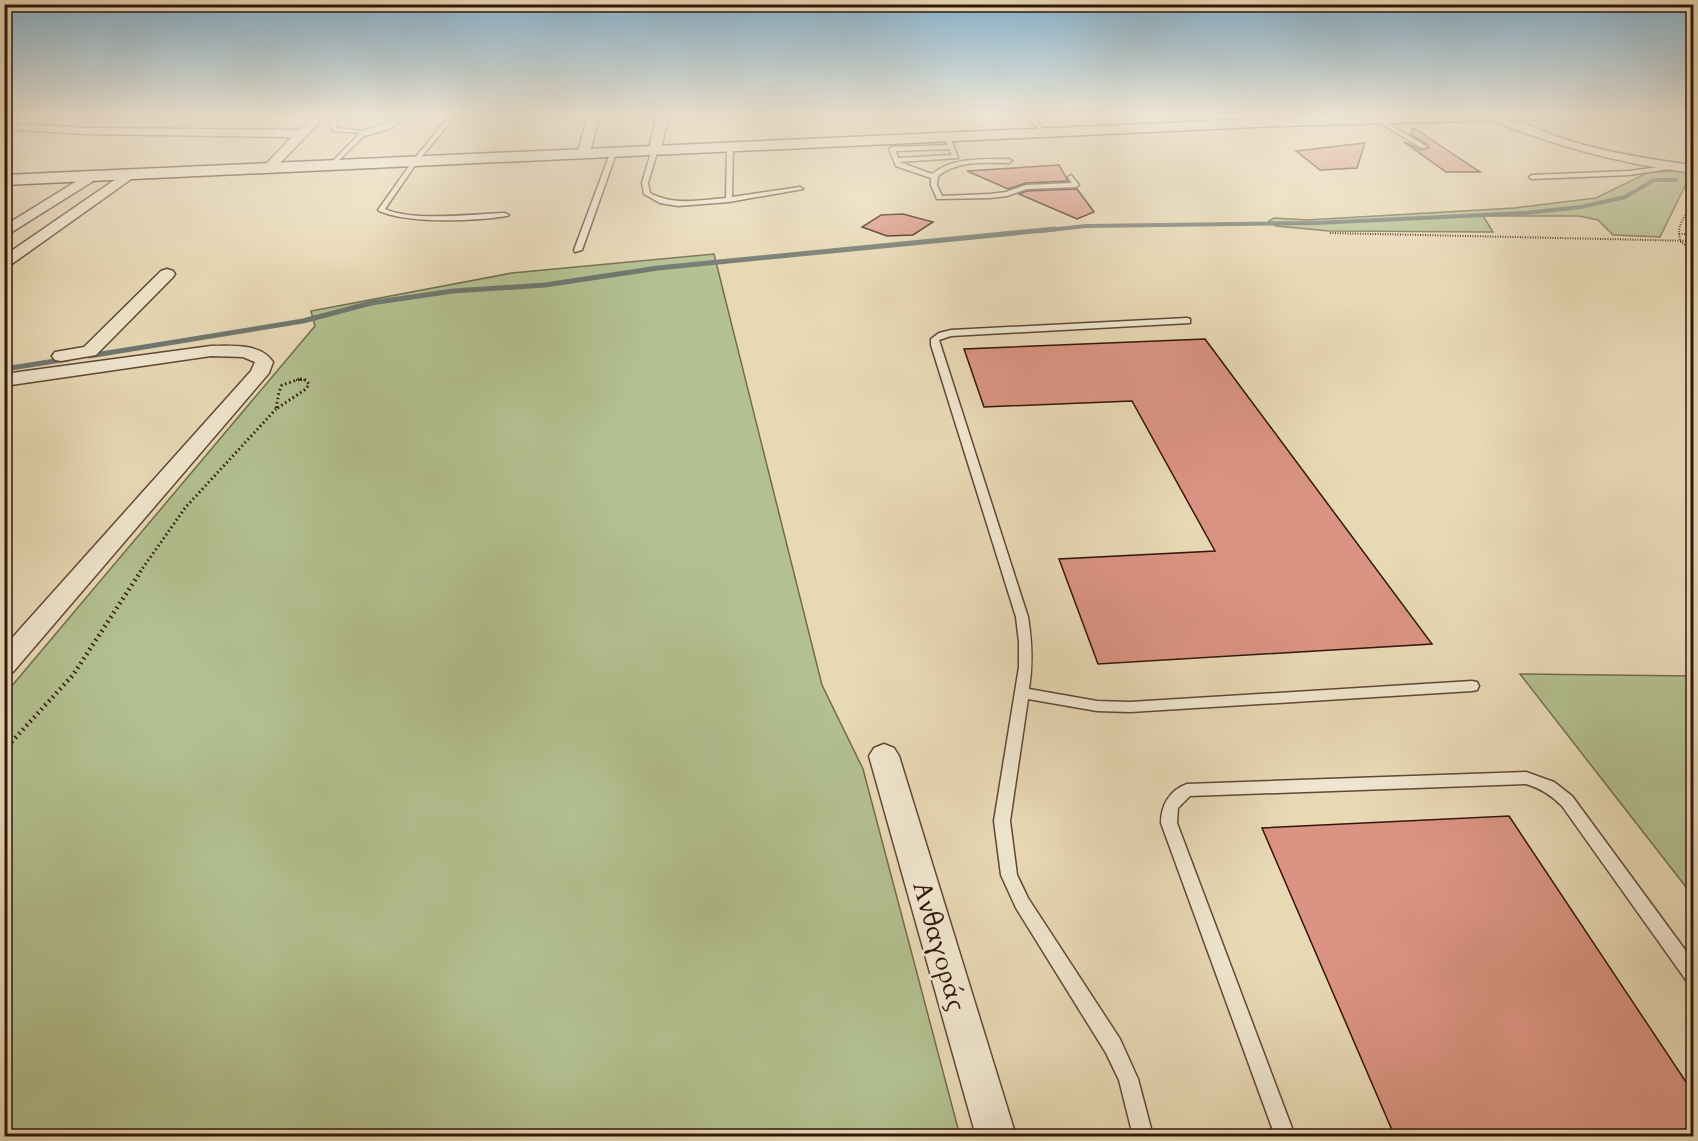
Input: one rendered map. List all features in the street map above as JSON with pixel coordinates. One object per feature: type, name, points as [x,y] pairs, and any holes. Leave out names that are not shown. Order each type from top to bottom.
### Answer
[{"type":"main road","points":[[4,180],[264,167]]},
{"type":"street","points":[[1676,167],[1694,169]]},
{"type":"street","points":[[4,263],[129,174]]},
{"type":"street","points":[[4,232],[93,175]]},
{"type":"street","points":[[4,365],[90,351],[167,274]]},
{"type":"street","points":[[4,380],[211,351],[254,354],[261,358],[264,367],[4,664]]},
{"type":"street","name":"Ανθαγοράς","points":[[884,756],[996,1137]]},
{"type":"lane","points":[[411,167],[381,210],[387,215],[505,215]]},
{"type":"lane","points":[[578,250],[608,167]]},
{"type":"lane","points":[[650,167],[645,183],[647,194],[662,202],[678,204],[729,200],[800,189]]},
{"type":"lane","points":[[729,200],[730,167]]},
{"type":"lane","points":[[905,167],[935,177]]},
{"type":"lane","points":[[943,167],[935,177],[934,185],[939,198],[949,200],[1007,194],[1026,187],[1076,185],[1071,177]]},
{"type":"lane","points":[[1532,177],[1629,173],[1672,167]]},
{"type":"lane","points":[[1143,1137],[1128,1079],[1113,1046],[1022,903],[1009,875],[1002,821],[1022,693],[1026,642],[1022,617],[935,339],[951,333],[1187,321]]},
{"type":"lane","points":[[1022,693],[1087,705],[1130,707],[1472,686]]},
{"type":"lane","points":[[1285,1137],[1169,823],[1168,810],[1174,799],[1187,790],[1526,778],[1542,781],[1567,801],[1694,977]]},
{"type":"path","points":[[1694,206],[1682,218],[1679,234],[1681,241],[1694,251]]},
{"type":"path","points":[[1330,233],[1694,242]]},
{"type":"path","points":[[1679,234],[1694,234]]},
{"type":"path","points":[[4,750],[73,675],[105,623],[185,508],[276,409],[306,388],[309,384],[306,380],[291,380],[282,384],[276,393],[276,409]]},
{"type":"green space","points":[[1693,171],[1693,185],[1685,186],[1660,237],[1613,235],[1598,220],[1579,216],[1483,216],[1493,232],[1329,231],[1276,226],[1269,221],[1274,218],[1307,220],[1514,208],[1596,198],[1649,172]]},
{"type":"green space","points":[[714,254],[822,685],[863,769],[960,1136],[5,1136],[5,694],[315,326],[311,311],[512,273]]},
{"type":"green space","points":[[1520,674],[1693,676],[1693,896]]},
{"type":"building","points":[[1060,167],[1068,181],[1026,183],[1008,189],[967,171]]},
{"type":"building","points":[[1317,167],[1357,167],[1357,168],[1320,170]]},
{"type":"building","points":[[1439,167],[1473,167],[1480,172],[1446,172]]},
{"type":"building","points":[[1077,189],[1094,212],[1077,219],[1019,194],[1027,191]]},
{"type":"building","points":[[903,214],[933,222],[913,235],[887,236],[862,227],[881,215]]},
{"type":"building","points":[[1205,339],[1432,644],[1098,664],[1059,559],[1215,551],[1132,401],[984,407],[964,349]]},
{"type":"building","points":[[1509,816],[1694,1094],[1694,1137],[1395,1137],[1262,828]]},
{"type":"waterway","points":[[1040,231],[1086,226],[1317,223],[1525,213],[1581,207],[1625,197],[1654,180],[1676,180]]},
{"type":"waterway","points":[[89,356],[303,321],[371,303],[453,291],[545,285],[658,268],[1055,229]]},
{"type":"waterway","points":[[4,369],[68,359]]}]
